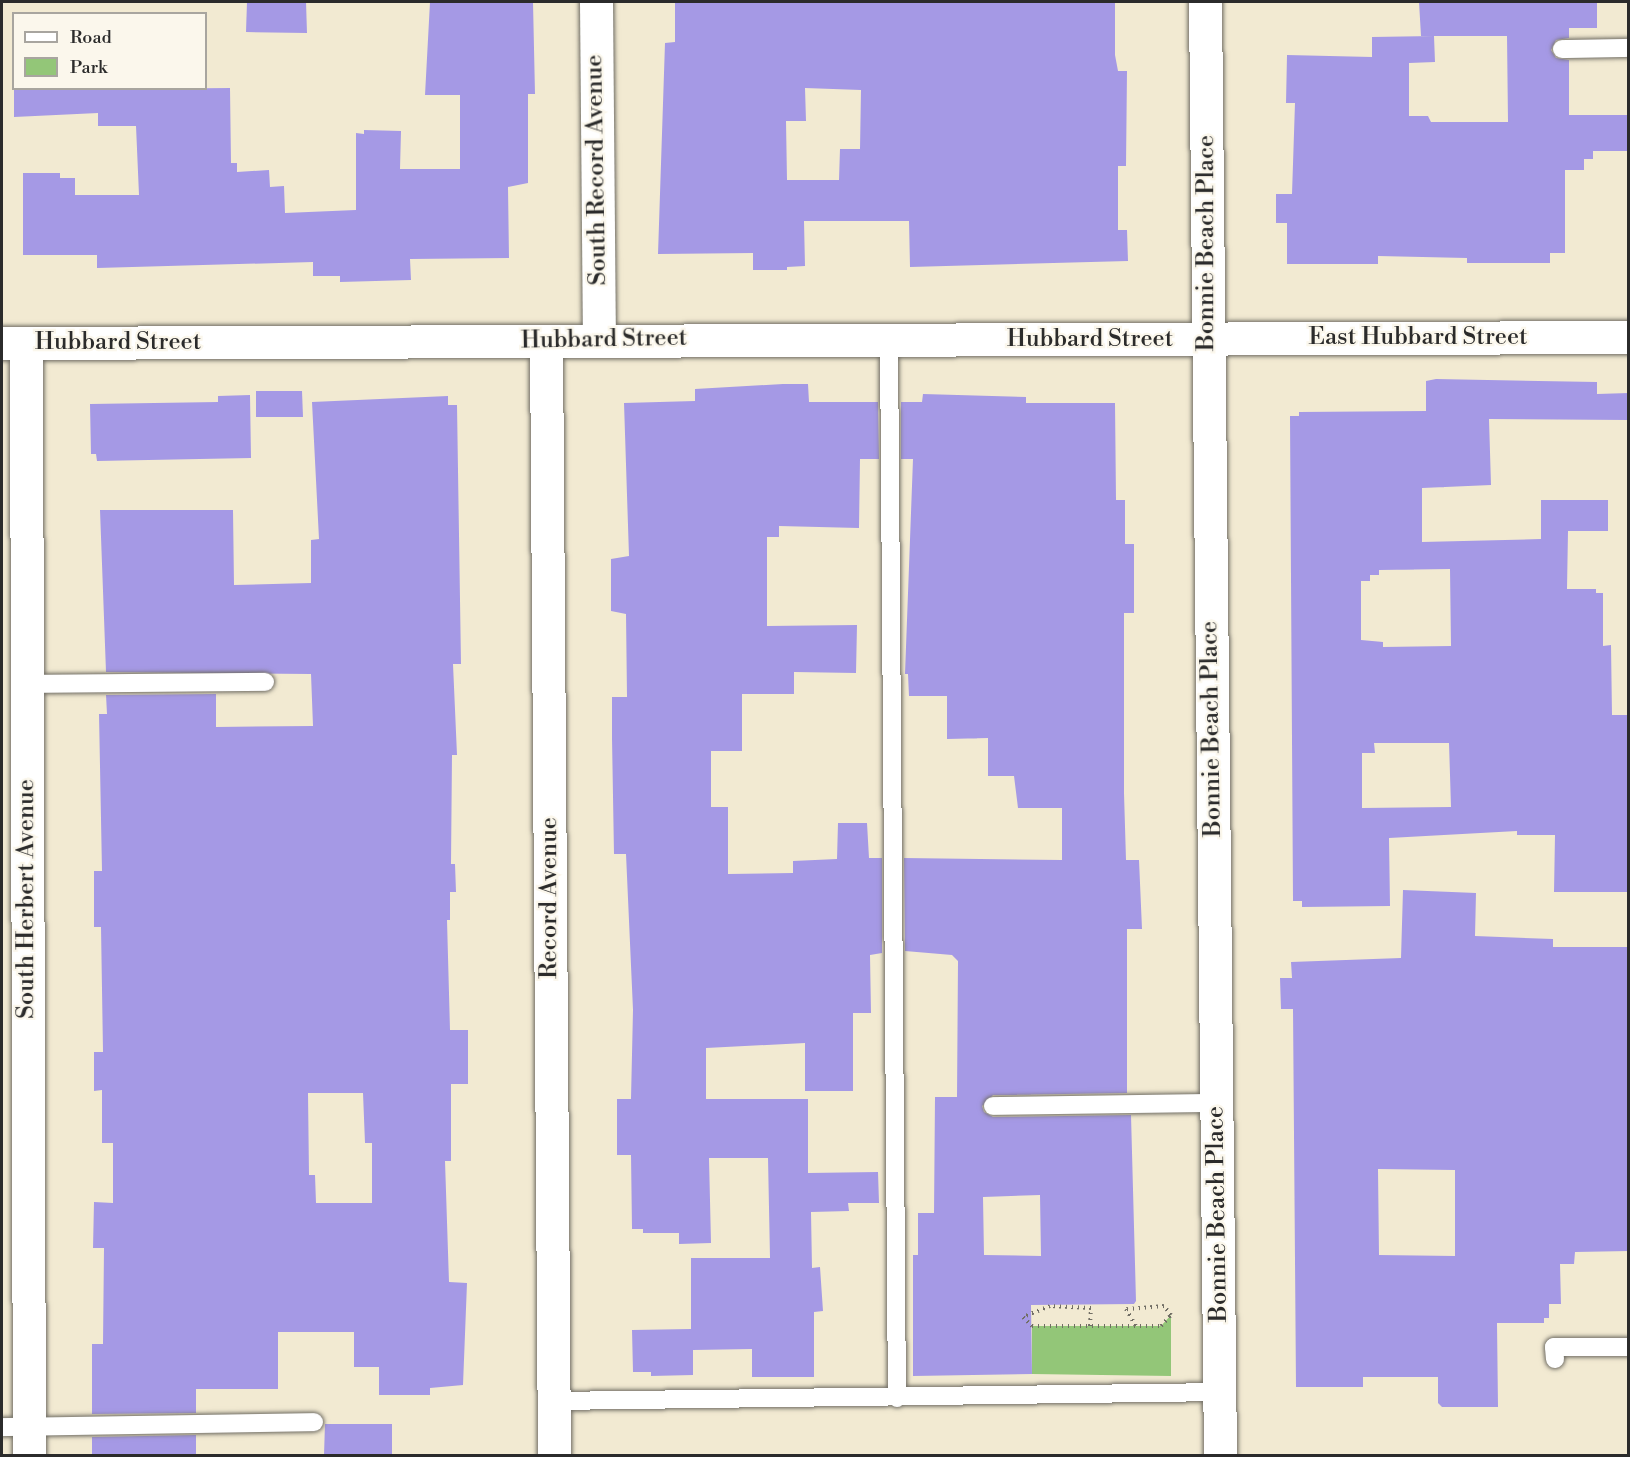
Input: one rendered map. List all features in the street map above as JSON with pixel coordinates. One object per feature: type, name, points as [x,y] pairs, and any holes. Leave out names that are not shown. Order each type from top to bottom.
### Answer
[{"type":"street","name":"South Record Avenue","points":[[596,2],[599,339]]},
{"type":"street","name":"Bonnie Beach Place","points":[[1205,2],[1220,1455]]},
{"type":"street","name":"East Hubbard Street","points":[[1207,339],[1629,338]]},
{"type":"street","name":"Hubbard Street","points":[[14,343],[599,339],[1207,339]]},
{"type":"street","name":"Record Avenue","points":[[546,341],[554,1455]]},
{"type":"street","name":"South Herbert Avenue","points":[[14,343],[27,684],[19,1436]]},
{"type":"lane","points":[[1562,49],[1629,48]]},
{"type":"lane","points":[[890,340],[897,1398]]},
{"type":"lane","points":[[27,684],[265,682]]},
{"type":"lane","points":[[993,1106],[1216,1103]]},
{"type":"lane","points":[[1555,1359],[1554,1347],[1629,1347]]},
{"type":"lane","points":[[554,1401],[1220,1392]]},
{"type":"lane","points":[[19,1436],[314,1422]]},
{"type":"path","points":[[1090,1326],[1091,1308],[1050,1306],[1023,1317],[1032,1326],[1090,1326],[1136,1326],[1161,1326],[1171,1314],[1164,1306],[1126,1309],[1136,1326]]},
{"type":"green space","points":[[1171,1315],[1171,1376],[1032,1374],[1032,1326],[1161,1326]]},
{"type":"building","points":[[247,2],[306,2],[307,33],[246,32]]},
{"type":"building","points":[[430,2],[533,2],[535,94],[528,94],[528,183],[508,187],[509,258],[410,259],[411,280],[340,282],[340,276],[313,276],[313,262],[97,268],[97,255],[23,255],[23,173],[60,173],[60,178],[75,178],[75,195],[139,195],[136,126],[98,126],[98,113],[14,117],[14,90],[230,88],[231,163],[237,163],[237,172],[269,170],[270,187],[284,186],[285,213],[356,210],[356,133],[364,134],[364,130],[401,131],[400,169],[460,169],[460,95],[425,95]]},
{"type":"building","points":[[675,2],[1115,2],[1115,55],[1118,71],[1127,71],[1126,166],[1118,166],[1118,230],[1127,230],[1128,261],[910,267],[909,221],[804,221],[805,266],[787,267],[787,270],[753,270],[753,253],[658,254],[665,43],[675,42]],"holes":[[[805,88],[861,90],[860,149],[840,149],[839,180],[787,180],[786,121],[806,121]]]},
{"type":"building","points":[[1419,2],[1597,2],[1597,28],[1569,28],[1569,38],[1556,40],[1551,50],[1556,58],[1569,60],[1569,115],[1629,115],[1629,151],[1593,151],[1593,159],[1584,159],[1584,170],[1565,170],[1565,253],[1550,253],[1550,263],[1467,263],[1467,258],[1378,256],[1378,264],[1287,264],[1287,223],[1276,223],[1276,194],[1292,194],[1295,103],[1286,103],[1287,55],[1372,57],[1372,37],[1434,36],[1421,36]],"holes":[[[1434,36],[1507,36],[1508,122],[1431,122],[1428,116],[1409,116],[1409,63],[1435,62]]]},
{"type":"building","points":[[1436,379],[1597,382],[1597,394],[1629,393],[1629,420],[1489,419],[1491,485],[1422,488],[1422,542],[1541,539],[1541,500],[1608,500],[1608,531],[1568,531],[1567,589],[1596,589],[1596,593],[1603,593],[1603,646],[1611,645],[1612,715],[1629,715],[1629,892],[1554,892],[1555,835],[1517,835],[1517,831],[1389,838],[1390,906],[1302,907],[1302,901],[1293,901],[1290,416],[1299,416],[1299,412],[1426,411],[1426,381]],"holes":[[[1450,569],[1451,646],[1383,647],[1383,642],[1361,640],[1361,581],[1370,581],[1370,575],[1379,575],[1379,570]],[[1374,743],[1449,743],[1451,807],[1362,808],[1362,753],[1375,753]]]},
{"type":"building","points":[[808,384],[809,402],[878,402],[879,459],[860,459],[859,528],[779,526],[779,537],[767,537],[767,626],[857,625],[856,673],[794,672],[794,694],[742,694],[742,751],[711,751],[711,807],[728,807],[728,874],[793,873],[793,861],[837,859],[838,823],[867,823],[869,858],[882,858],[882,953],[870,955],[871,1013],[853,1013],[853,1091],[805,1091],[805,1043],[706,1048],[706,1099],[808,1099],[808,1173],[878,1172],[879,1203],[848,1203],[849,1211],[811,1212],[812,1268],[820,1267],[823,1311],[814,1312],[814,1377],[752,1377],[752,1349],[693,1350],[693,1375],[651,1376],[651,1372],[633,1372],[632,1330],[691,1329],[691,1258],[770,1258],[768,1158],[709,1158],[711,1243],[679,1244],[679,1233],[643,1233],[643,1229],[632,1229],[631,1155],[617,1155],[617,1099],[631,1099],[633,1010],[626,854],[614,854],[612,738],[612,697],[627,697],[626,614],[611,611],[611,559],[629,556],[624,403],[695,401],[695,389]]},
{"type":"building","points":[[256,391],[302,391],[303,417],[256,417]]},
{"type":"building","points":[[923,394],[1026,397],[1026,403],[1115,403],[1116,500],[1125,500],[1125,544],[1134,544],[1134,613],[1124,613],[1124,793],[1126,860],[1139,860],[1142,929],[1127,929],[1127,1093],[993,1095],[982,1106],[984,1112],[993,1117],[1131,1115],[1136,1301],[1134,1304],[1031,1305],[1032,1374],[913,1376],[913,1255],[918,1255],[918,1213],[934,1213],[935,1097],[957,1097],[958,961],[952,955],[905,951],[904,858],[1062,860],[1062,808],[1018,808],[1014,776],[988,776],[988,738],[947,739],[947,696],[909,696],[908,674],[905,674],[913,459],[901,459],[901,402],[922,402]],"holes":[[[1040,1195],[1041,1256],[984,1255],[983,1197]]]},
{"type":"building","points":[[250,395],[251,458],[97,461],[96,454],[91,454],[90,404],[218,402],[218,396]]},
{"type":"building","points":[[448,396],[448,405],[457,405],[461,664],[453,664],[457,755],[452,755],[451,864],[455,864],[456,892],[450,892],[450,920],[447,920],[450,1030],[468,1030],[468,1084],[451,1084],[451,1161],[445,1161],[449,1282],[467,1283],[463,1385],[430,1388],[430,1395],[379,1395],[379,1367],[354,1367],[354,1332],[278,1332],[278,1389],[196,1389],[196,1413],[92,1414],[92,1344],[103,1344],[104,1248],[93,1248],[94,1202],[113,1203],[113,1143],[102,1143],[102,1090],[94,1091],[94,1052],[103,1052],[101,927],[94,927],[94,871],[102,871],[99,714],[107,714],[106,695],[216,694],[216,727],[313,726],[311,674],[106,672],[100,510],[233,510],[234,585],[311,583],[311,540],[319,539],[312,402]],"holes":[[[308,1093],[363,1093],[365,1143],[372,1143],[372,1203],[316,1203],[315,1175],[309,1175]]]},
{"type":"building","points":[[1403,890],[1476,893],[1475,936],[1553,939],[1553,947],[1629,947],[1629,1251],[1575,1252],[1574,1264],[1560,1264],[1561,1304],[1549,1304],[1549,1318],[1544,1318],[1544,1323],[1497,1323],[1498,1407],[1442,1407],[1438,1403],[1438,1377],[1363,1377],[1363,1387],[1296,1387],[1293,1009],[1281,1009],[1280,978],[1292,978],[1291,962],[1401,958]],"holes":[[[1378,1169],[1455,1170],[1455,1256],[1379,1255]]]},
{"type":"building","points":[[325,1424],[392,1424],[392,1455],[324,1455]]},
{"type":"building","points":[[196,1435],[196,1455],[92,1455],[92,1437]]}]
